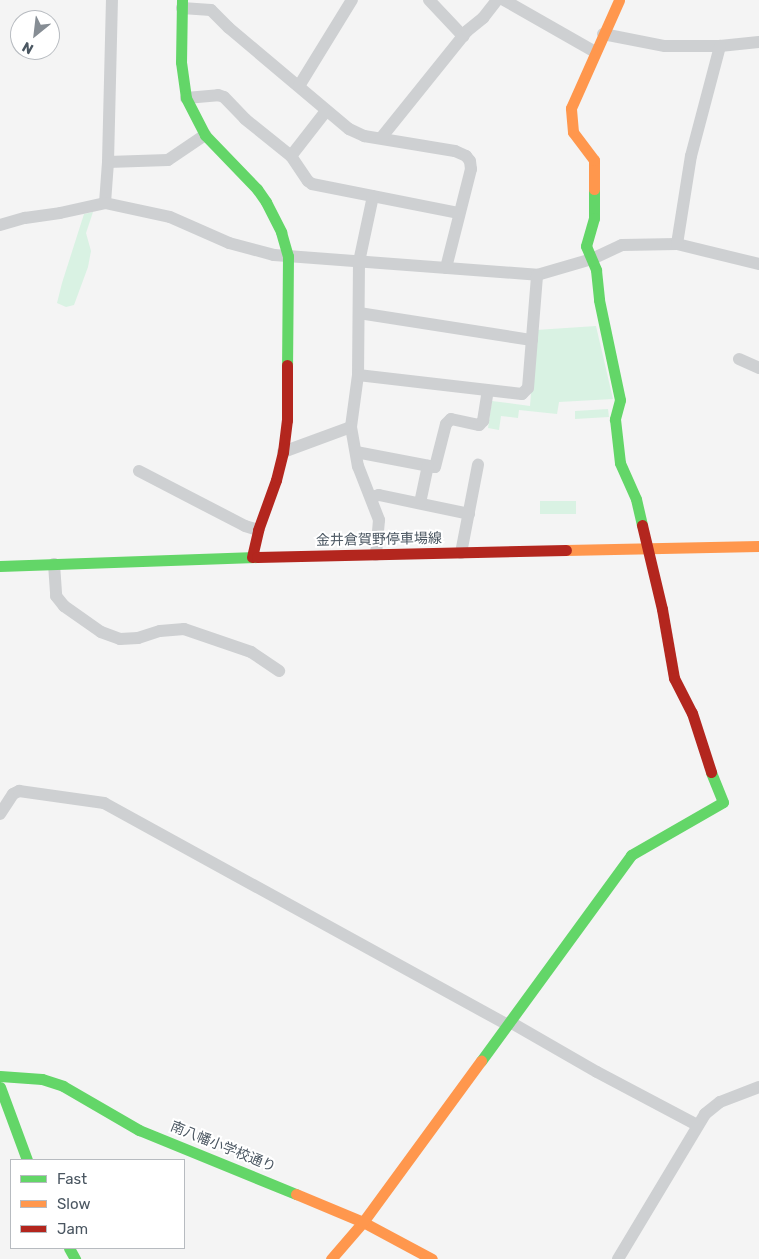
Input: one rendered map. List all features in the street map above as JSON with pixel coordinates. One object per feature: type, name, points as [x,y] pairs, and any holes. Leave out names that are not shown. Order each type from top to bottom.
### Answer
[{"type":"street","points":[[105,203],[108,162],[112,0]]},
{"type":"street","points":[[299,86],[352,0]]},
{"type":"street","points":[[429,0],[463,36]]},
{"type":"street","points":[[381,138],[463,36],[483,18],[497,0]]},
{"type":"street","points":[[504,0],[595,52]]},
{"type":"street","points":[[332,1259],[363,1222],[631,855],[723,802],[706,760],[692,713],[674,678],[662,609],[636,499],[620,463],[616,418],[620,400],[599,300],[596,270],[586,246],[594,218],[594,160],[573,132],[570,116],[571,108],[619,0]]},
{"type":"street","points":[[252,557],[258,530],[276,480],[283,452],[287,420],[288,256],[281,232],[266,202],[252,183],[205,135],[186,98],[180,62],[182,4],[211,10],[326,111],[350,129],[364,136],[455,151],[466,156],[470,161],[471,169],[446,268]]},
{"type":"street","points":[[603,34],[665,46],[720,46],[759,42]]},
{"type":"street","points":[[677,244],[691,156],[720,46]]},
{"type":"street","points":[[186,98],[224,97],[245,119],[291,156],[312,184],[459,213]]},
{"type":"street","points":[[291,156],[326,111]]},
{"type":"street","points":[[108,162],[168,160],[205,135]]},
{"type":"street","points":[[373,196],[358,262],[358,375],[352,427],[358,466],[372,496],[379,520],[376,555]]},
{"type":"street","points":[[0,225],[25,218],[60,213],[105,203],[170,217],[230,242],[274,255],[537,274],[592,259],[622,245],[677,244],[759,264]]},
{"type":"street","points":[[358,375],[522,394],[528,388],[537,274]]},
{"type":"street","points":[[359,314],[532,340]]},
{"type":"street","points":[[739,359],[759,368]]},
{"type":"street","points":[[356,452],[435,467],[438,463],[446,424],[451,419],[479,425],[483,421],[488,390]]},
{"type":"street","points":[[283,452],[352,427]]},
{"type":"street","points":[[461,553],[478,465]]},
{"type":"street","points":[[420,504],[428,466]]},
{"type":"street","points":[[139,470],[245,526],[258,530]]},
{"type":"street","points":[[372,496],[379,494],[469,514]]},
{"type":"street","name":"金井倉賀野停車場線","points":[[0,566],[252,557],[759,546]]},
{"type":"street","points":[[54,564],[56,596],[72,612],[101,632],[120,639],[138,638],[160,631],[184,629],[251,652],[279,671]]},
{"type":"street","points":[[0,814],[13,794],[19,791],[104,803],[597,1072],[697,1124]]},
{"type":"street","name":"南八幡小学校通り","points":[[0,1076],[42,1079],[63,1086],[139,1130],[363,1222],[432,1259]]},
{"type":"street","points":[[0,1087],[27,1159]]},
{"type":"street","points":[[618,1259],[697,1124],[705,1114],[720,1102],[759,1087]]},
{"type":"green space","points":[[93,212],[86,233],[91,251],[88,267],[74,305],[66,307],[57,303],[62,283],[84,214]]},
{"type":"green space","points":[[596,326],[613,399],[559,402],[557,414],[519,410],[518,418],[501,416],[499,430],[488,428],[492,401],[530,406],[536,330]]},
{"type":"green space","points":[[608,409],[609,417],[575,419],[575,411]]},
{"type":"green space","points":[[540,501],[576,501],[576,514],[540,514]]},
{"type":"traffic: fast","points":[[182,0],[181,62],[186,98],[205,135],[257,189],[266,202],[281,232],[288,256],[287,365]]},
{"type":"traffic: fast","points":[[594,189],[594,218],[586,246],[596,270],[599,300],[620,400],[615,419],[620,463],[636,499],[642,525]]},
{"type":"traffic: fast","points":[[0,566],[257,557]]},
{"type":"traffic: fast","points":[[481,1061],[631,855],[723,802],[711,772]]},
{"type":"traffic: fast","points":[[0,1076],[42,1079],[63,1086],[139,1130],[296,1194]]},
{"type":"traffic: fast","points":[[0,1087],[27,1159]]},
{"type":"traffic: fast","points":[[70,1249],[75,1259]]},
{"type":"traffic: slow","points":[[594,189],[594,160],[573,132],[571,108],[619,0]]},
{"type":"traffic: slow","points":[[566,550],[759,546]]},
{"type":"traffic: slow","points":[[331,1259],[363,1222],[481,1061]]},
{"type":"traffic: slow","points":[[296,1194],[363,1222],[432,1259]]},
{"type":"traffic: jam","points":[[252,557],[258,530],[276,480],[283,452],[287,420],[287,365]]},
{"type":"traffic: jam","points":[[642,525],[662,609],[674,678],[692,713],[711,772]]},
{"type":"traffic: jam","points":[[257,557],[566,550]]}]
